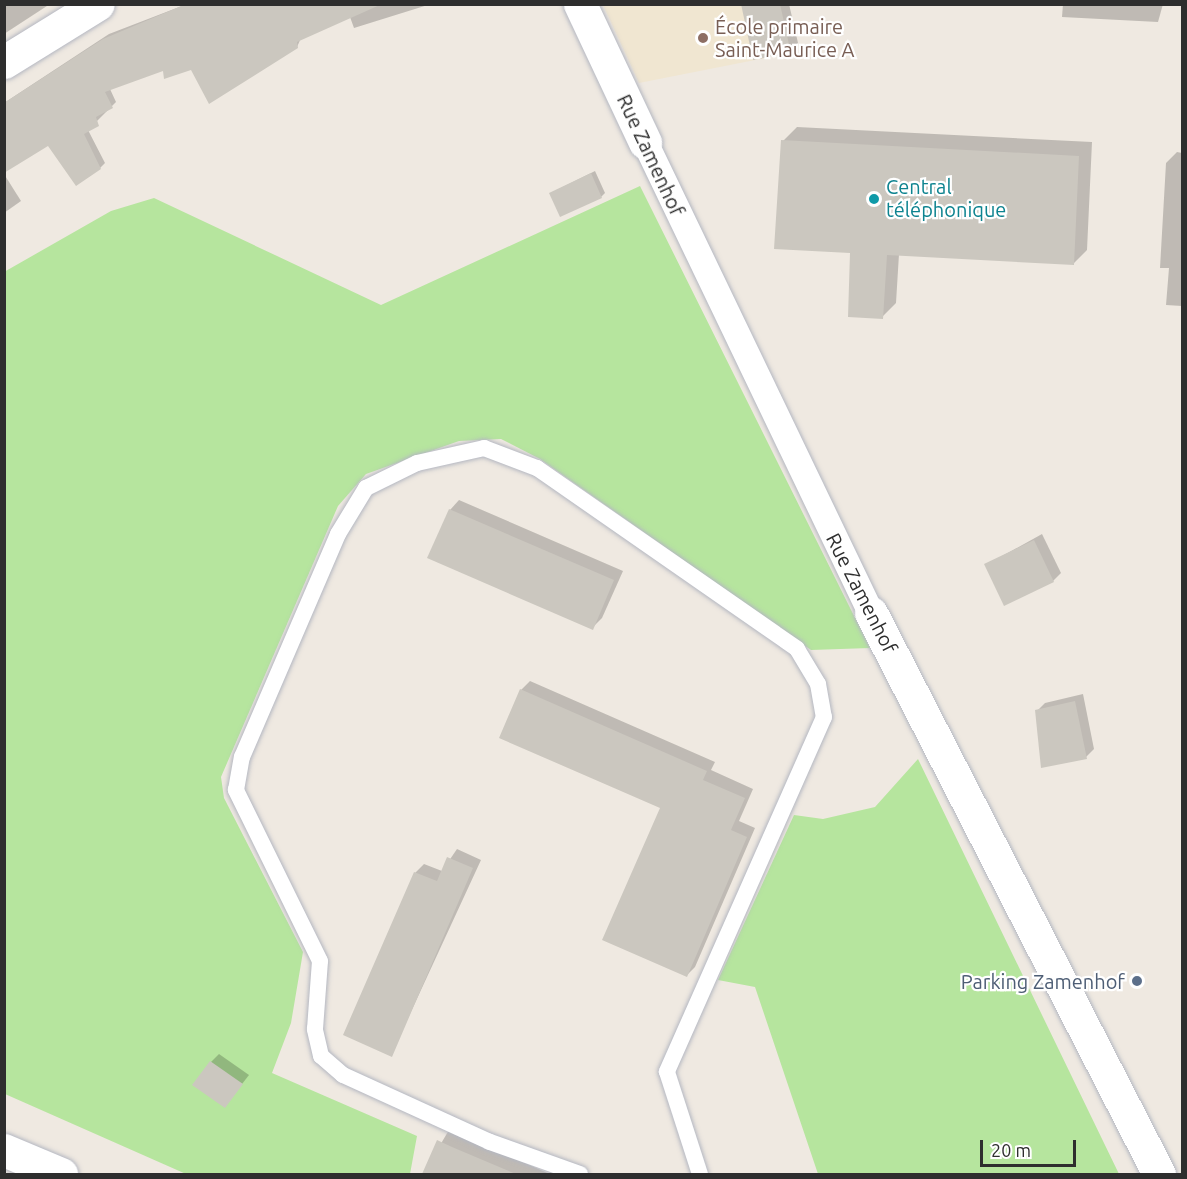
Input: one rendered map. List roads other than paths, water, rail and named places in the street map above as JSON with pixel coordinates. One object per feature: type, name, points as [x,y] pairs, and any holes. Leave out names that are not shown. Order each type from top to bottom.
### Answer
[{"type":"street","points":[[4,62],[98,4]]},
{"type":"street","name":"Rue Zamenhof","points":[[580,4],[871,613],[1159,1174]]},
{"type":"street","points":[[4,1150],[61,1174]]},
{"type":"lane","points":[[580,1174],[490,1142],[343,1075],[321,1056],[315,1029],[320,961],[236,790],[256,725],[338,534],[366,488],[417,464],[484,448],[537,468],[797,650],[818,684],[824,717],[667,1072],[700,1174]]},
{"type":"place","name":"École primaire Saint-Maurice A","points":[[703,38]]},
{"type":"place","name":"Central téléphonique","points":[[874,199]]},
{"type":"place","name":"Parking Zamenhof","points":[[1137,981]]}]
